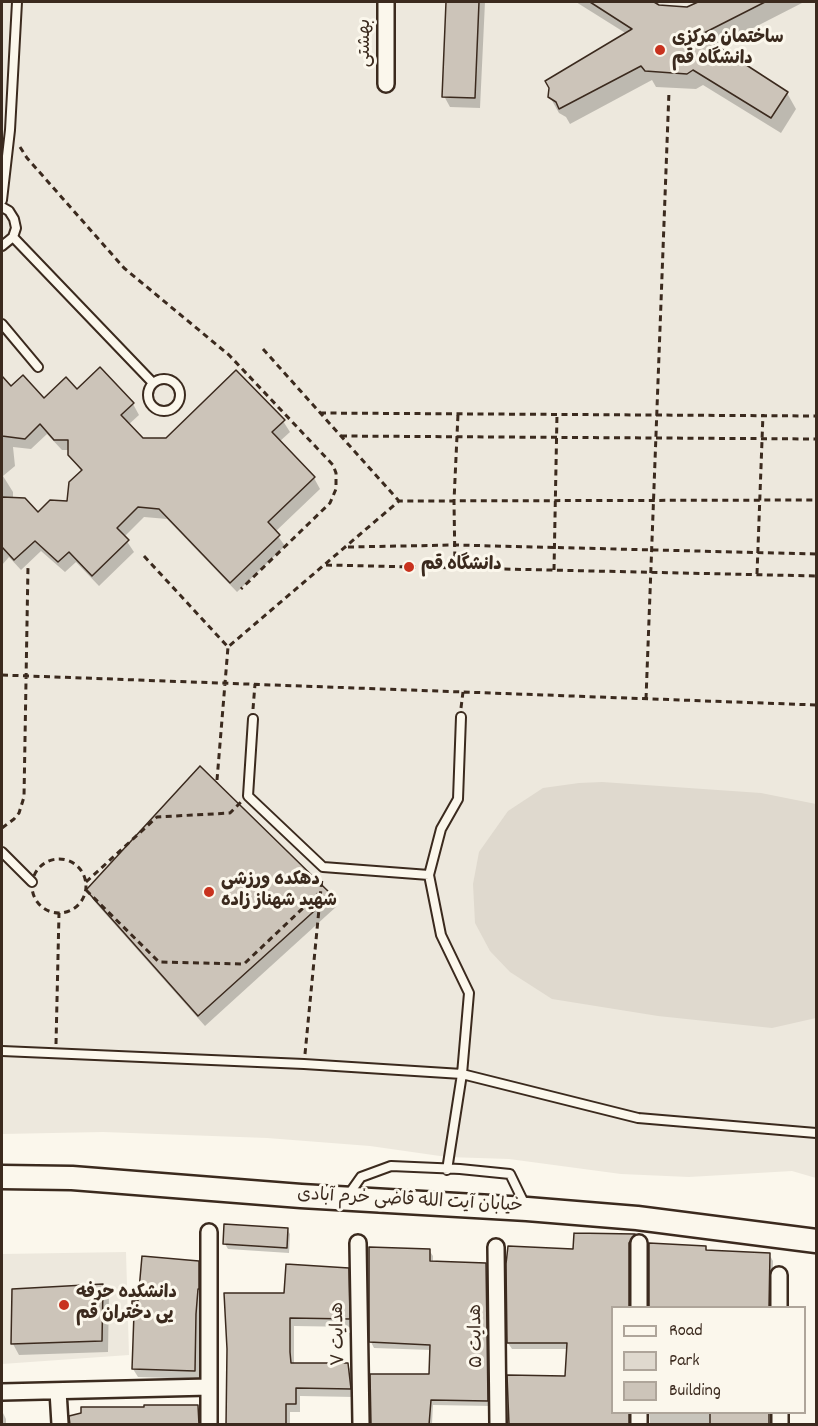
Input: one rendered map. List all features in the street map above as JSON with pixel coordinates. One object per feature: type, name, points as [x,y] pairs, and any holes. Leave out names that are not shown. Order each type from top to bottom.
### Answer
[{"type":"main road","name":"خیابان آیت الله قاضی خرم آبادی","points":[[2,1177],[72,1178],[346,1199],[527,1209],[637,1218],[816,1241]]},
{"type":"street","name":"بهشتی","points":[[386,2],[386,84]]},
{"type":"street","points":[[208,1232],[209,1425]]},
{"type":"street","name":"هدایت ۷","points":[[358,1243],[361,1425]]},
{"type":"street","points":[[639,1243],[639,1306]]},
{"type":"street","name":"هدایت ۵","points":[[496,1247],[498,1425]]},
{"type":"street","points":[[779,1275],[779,1306]]},
{"type":"street","points":[[2,1392],[209,1387]]},
{"type":"street","points":[[58,1391],[60,1425]]},
{"type":"lane","points":[[2,200],[10,130],[17,2]]},
{"type":"lane","points":[[2,207],[9,211],[16,228],[13,237],[2,246]]},
{"type":"lane","points":[[13,237],[153,383]]},
{"type":"lane","points":[[2,324],[38,367]]},
{"type":"lane","points":[[168,380],[176,385],[180,395],[176,405],[162,411],[153,407],[148,398],[153,383],[168,380]]},
{"type":"lane","points":[[447,1170],[462,1074],[469,993],[441,935],[429,875],[441,829],[458,799],[460,717]]},
{"type":"lane","points":[[253,719],[248,795],[323,867],[429,875]]},
{"type":"lane","points":[[2,852],[32,882]]},
{"type":"lane","points":[[2,1051],[304,1064],[462,1074],[638,1118],[816,1133]]},
{"type":"lane","points":[[346,1199],[361,1177],[391,1166],[510,1174],[527,1209]]},
{"type":"path","points":[[646,699],[669,92]]},
{"type":"path","points":[[10,130],[27,158],[124,268],[229,355],[333,465],[337,481],[330,503],[241,589]]},
{"type":"path","points":[[263,349],[399,501]]},
{"type":"path","points":[[320,413],[816,416]]},
{"type":"path","points":[[454,568],[458,414]]},
{"type":"path","points":[[554,570],[557,414]]},
{"type":"path","points":[[757,574],[763,414]]},
{"type":"path","points":[[341,436],[816,439]]},
{"type":"path","points":[[217,780],[228,647],[399,501],[816,500]]},
{"type":"path","points":[[346,547],[454,545],[816,554]]},
{"type":"path","points":[[144,556],[228,647]]},
{"type":"path","points":[[324,565],[816,576]]},
{"type":"path","points":[[2,828],[20,813],[24,797],[28,566]]},
{"type":"path","points":[[2,675],[816,705]]},
{"type":"path","points":[[253,719],[255,684]]},
{"type":"path","points":[[86,882],[157,817],[230,813],[248,795]]},
{"type":"path","points":[[59,859],[74,863],[80,868],[86,882],[84,897],[74,909],[59,914],[44,909],[34,897],[32,882],[34,874],[44,863],[59,859]]},
{"type":"path","points":[[304,1064],[323,867]]},
{"type":"path","points":[[86,890],[159,962],[244,964],[321,891]]},
{"type":"path","points":[[56,1054],[59,914]]},
{"type":"shaded area","name":"دانشگاه قم","points":[[2,2],[816,2],[816,1178],[792,1171],[689,1177],[621,1174],[509,1159],[447,1157],[370,1146],[267,1138],[103,1132],[2,1134]]},
{"type":"shaded area","name":"دانشکده حرفه یی دختران قم","points":[[126,1252],[129,1355],[2,1364],[2,1254]]},
{"type":"green space","points":[[602,782],[761,793],[816,804],[816,1018],[772,1028],[658,1016],[552,999],[510,972],[490,951],[475,923],[473,884],[479,852],[508,811],[543,788]]},
{"type":"building","points":[[446,2],[479,2],[475,98],[442,97]]},
{"type":"building","name":"ساختمان مرکزی دانشگاه قم","points":[[590,2],[654,2],[659,5],[687,7],[698,2],[765,2],[700,35],[788,92],[771,118],[693,70],[687,74],[645,71],[641,66],[559,109],[556,102],[548,97],[549,88],[545,81],[632,29]]},
{"type":"building","points":[[100,367],[134,403],[121,415],[143,438],[166,438],[236,370],[285,420],[272,432],[315,477],[268,522],[280,535],[230,583],[159,509],[138,507],[117,528],[129,540],[92,576],[69,552],[58,562],[35,541],[14,560],[2,547],[2,497],[25,498],[38,512],[50,500],[67,501],[69,482],[82,470],[68,455],[68,440],[54,440],[40,424],[25,439],[2,436],[2,376],[11,386],[23,375],[44,398],[66,377],[77,389]]},
{"type":"building","name":"دهکده ورزشی شهید شهناز زاده","points":[[200,766],[332,895],[198,1016],[86,890]]},
{"type":"building","points":[[224,1224],[288,1228],[287,1248],[223,1244]]},
{"type":"building","points":[[574,1233],[635,1234],[629,1243],[629,1306],[611,1306],[611,1414],[629,1414],[629,1425],[509,1425],[507,1375],[565,1376],[567,1343],[507,1343],[506,1264],[508,1246],[573,1249]]},
{"type":"building","points":[[649,1243],[706,1246],[706,1250],[770,1253],[769,1306],[649,1306]]},
{"type":"building","points":[[369,1247],[430,1249],[430,1261],[486,1263],[488,1401],[431,1400],[429,1425],[371,1425],[370,1374],[429,1374],[430,1345],[369,1342]]},
{"type":"building","points":[[142,1256],[199,1261],[195,1371],[132,1369],[134,1313],[132,1313],[132,1301],[138,1301]]},
{"type":"building","points":[[286,1264],[349,1268],[350,1319],[290,1318],[290,1352],[291,1363],[348,1363],[351,1389],[296,1388],[296,1404],[286,1404],[286,1425],[226,1425],[227,1349],[224,1293],[284,1293]]},
{"type":"building","points":[[103,1284],[102,1341],[11,1344],[12,1289]]},
{"type":"building","points":[[144,1405],[198,1405],[199,1425],[70,1425],[69,1416],[81,1413],[81,1407],[144,1407]]},
{"type":"building","points":[[710,1414],[769,1414],[769,1425],[710,1425]]},
{"type":"place","name":"ساختمان مرکزی دانشگاه قم","points":[[660,50]]},
{"type":"place","name":"دانشگاه قم","points":[[409,567]]},
{"type":"place","name":"دهکده ورزشی شهید شهناز زاده","points":[[209,892]]},
{"type":"place","name":"دانشکده حرفه یی دختران قم","points":[[64,1305]]}]
